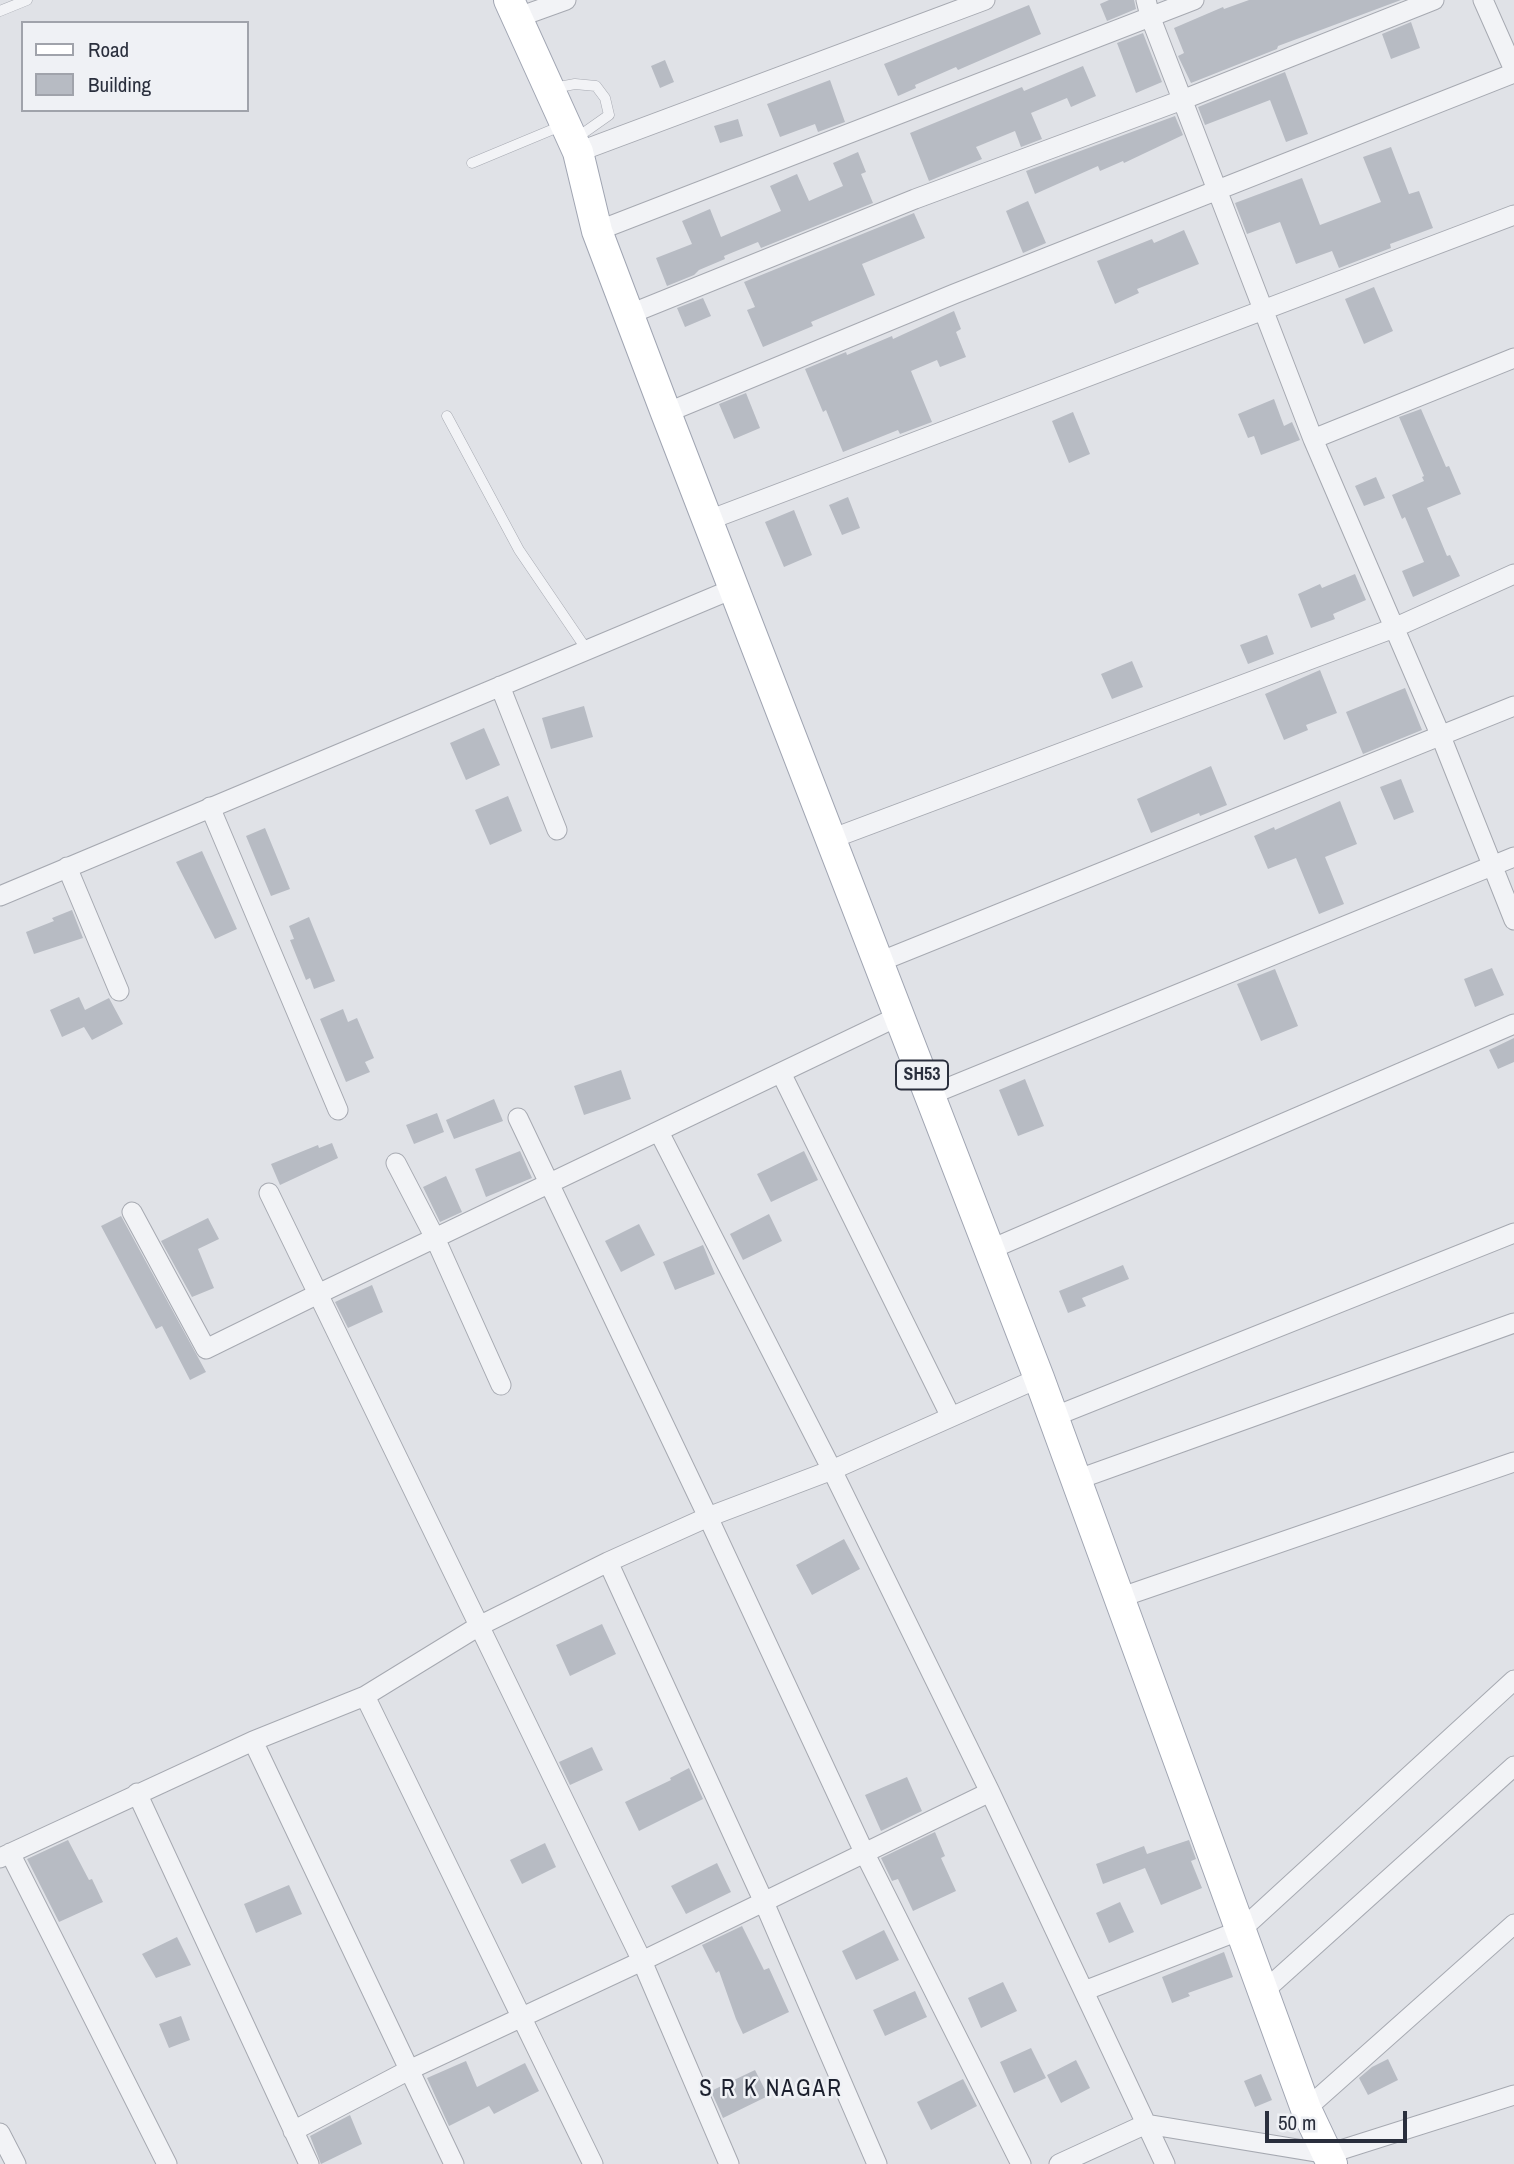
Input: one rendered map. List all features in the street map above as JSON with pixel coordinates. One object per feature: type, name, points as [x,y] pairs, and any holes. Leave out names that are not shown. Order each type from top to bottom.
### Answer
[{"type":"main road","name":"SH53","points":[[512,9],[572,139],[597,231],[1039,1378],[1306,2109],[1330,2159]]},
{"type":"street","points":[[512,9],[566,0]]},
{"type":"street","points":[[572,139],[985,0]]},
{"type":"street","points":[[597,231],[1148,8],[1194,0]]},
{"type":"street","points":[[630,314],[915,199],[1182,100],[1434,0]]},
{"type":"street","points":[[666,413],[954,294],[1514,71],[1483,0]]},
{"type":"street","points":[[1148,8],[1313,439],[1440,734],[1514,920]]},
{"type":"street","points":[[709,520],[1514,215]]},
{"type":"street","points":[[1313,439],[1514,358]]},
{"type":"street","points":[[831,839],[1394,628],[1514,574]]},
{"type":"street","points":[[0,895],[735,588]]},
{"type":"street","points":[[500,686],[557,830]]},
{"type":"street","points":[[879,962],[1514,706]]},
{"type":"street","points":[[210,807],[338,1110]]},
{"type":"street","points":[[930,1095],[1514,857]]},
{"type":"street","points":[[67,867],[120,991]]},
{"type":"street","points":[[132,1212],[206,1349],[899,1016]]},
{"type":"street","points":[[989,1250],[1514,1024]]},
{"type":"street","points":[[781,1073],[951,1417]]},
{"type":"street","points":[[518,1118],[864,1852],[1021,2164]]},
{"type":"street","points":[[659,1132],[832,1470],[990,1792],[1165,2164]]},
{"type":"street","points":[[396,1163],[435,1238],[501,1385]]},
{"type":"street","points":[[269,1193],[642,1961],[729,2164]]},
{"type":"street","points":[[1053,1417],[1514,1233]]},
{"type":"street","points":[[1076,1480],[1514,1323]]},
{"type":"street","points":[[167,2164],[5,1855],[253,1741],[365,1696],[479,1626],[608,1562],[708,1517],[832,1470],[1039,1378]]},
{"type":"street","points":[[1119,1598],[1514,1462]]},
{"type":"street","points":[[608,1562],[762,1900],[877,2164]]},
{"type":"street","points":[[1084,1991],[1241,1930],[1514,1680]]},
{"type":"street","points":[[365,1696],[593,2164]]},
{"type":"street","points":[[253,1741],[454,2164]]},
{"type":"street","points":[[1263,1992],[1514,1766]]},
{"type":"street","points":[[293,2131],[409,2070],[642,1961],[762,1900],[990,1792]]},
{"type":"street","points":[[137,1793],[309,2164]]},
{"type":"street","points":[[1306,2109],[1514,1924]]},
{"type":"street","points":[[1059,2164],[1146,2124],[1330,2159],[1514,2095]]},
{"type":"street","points":[[0,2133],[16,2164]]},
{"type":"lane","points":[[0,12],[27,0]]},
{"type":"lane","points":[[472,163],[572,139],[609,114],[605,98],[596,86],[575,84],[549,89]]},
{"type":"lane","points":[[447,416],[519,550],[587,650]]},
{"type":"building","points":[[1109,0],[1134,0],[1136,9],[1107,21],[1100,4]]},
{"type":"building","points":[[1249,0],[1401,0],[1278,46],[1277,49],[1191,83],[1178,56],[1184,53],[1174,28],[1223,7],[1224,9]]},
{"type":"building","points":[[1029,5],[1041,34],[958,70],[956,67],[915,85],[916,88],[898,96],[884,64]]},
{"type":"building","points":[[1411,22],[1420,48],[1391,59],[1382,34]]},
{"type":"building","points":[[1143,33],[1162,82],[1136,93],[1117,43]]},
{"type":"building","points":[[665,60],[674,82],[660,88],[651,66]]},
{"type":"building","points":[[1083,66],[1096,96],[1071,107],[1067,98],[1031,113],[1042,139],[1021,147],[1015,131],[976,147],[982,159],[929,181],[910,133],[1022,87],[1024,91]]},
{"type":"building","points":[[1285,72],[1308,134],[1286,142],[1270,100],[1205,125],[1198,107]]},
{"type":"building","points":[[830,80],[845,122],[818,132],[815,124],[780,137],[767,104]]},
{"type":"building","points":[[1175,116],[1183,135],[1124,163],[1123,161],[1100,171],[1098,166],[1035,194],[1026,171]]},
{"type":"building","points":[[738,119],[743,136],[720,143],[714,126]]},
{"type":"building","points":[[1391,147],[1409,194],[1419,191],[1433,228],[1390,244],[1391,248],[1339,268],[1332,251],[1296,264],[1280,222],[1247,234],[1235,203],[1302,178],[1320,225],[1381,202],[1363,157]]},
{"type":"building","points":[[858,152],[866,172],[861,174],[873,203],[761,248],[758,242],[724,256],[725,259],[667,286],[656,258],[692,244],[682,221],[710,209],[721,237],[781,211],[770,186],[797,174],[809,201],[843,186],[833,163]]},
{"type":"building","points":[[1028,201],[1046,243],[1023,253],[1006,211]]},
{"type":"building","points":[[914,213],[925,238],[862,264],[875,295],[811,322],[813,326],[763,347],[747,310],[755,307],[744,282]]},
{"type":"building","points":[[1184,230],[1199,264],[1137,289],[1139,293],[1115,304],[1097,261],[1152,239],[1154,243]]},
{"type":"building","points":[[1374,287],[1393,331],[1364,344],[1345,299]]},
{"type":"building","points":[[703,298],[711,316],[685,327],[677,308]]},
{"type":"building","points":[[954,311],[961,329],[956,332],[966,357],[940,367],[937,360],[911,371],[932,422],[900,434],[898,430],[843,452],[805,369],[892,336],[893,339]]},
{"type":"building","points":[[746,393],[760,428],[734,439],[719,404]]},
{"type":"building","points":[[1274,399],[1284,426],[1292,422],[1300,440],[1261,455],[1254,436],[1248,438],[1238,414]]},
{"type":"building","points":[[1421,409],[1461,494],[1427,508],[1447,556],[1450,555],[1460,576],[1413,597],[1402,571],[1424,562],[1405,517],[1402,519],[1392,495],[1424,481],[1399,417]]},
{"type":"building","points":[[1073,412],[1090,454],[1069,463],[1052,421]]},
{"type":"building","points":[[1376,477],[1385,498],[1364,506],[1355,486]]},
{"type":"building","points":[[848,497],[860,528],[842,535],[829,505]]},
{"type":"building","points":[[794,510],[812,555],[784,567],[765,522]]},
{"type":"building","points":[[1355,574],[1366,600],[1333,614],[1335,619],[1311,628],[1298,594],[1320,584],[1322,588]]},
{"type":"building","points":[[1267,635],[1274,654],[1248,664],[1240,645]]},
{"type":"building","points":[[1132,661],[1143,687],[1112,699],[1101,674]]},
{"type":"building","points":[[1320,670],[1337,713],[1306,725],[1308,730],[1284,740],[1265,694]]},
{"type":"building","points":[[1405,688],[1422,730],[1363,754],[1346,712]]},
{"type":"building","points":[[584,706],[593,737],[551,749],[542,718]]},
{"type":"building","points":[[484,728],[500,765],[466,780],[450,743]]},
{"type":"building","points":[[1211,766],[1227,805],[1200,816],[1199,813],[1151,833],[1137,799]]},
{"type":"building","points":[[1401,779],[1414,812],[1394,820],[1380,787]]},
{"type":"building","points":[[508,796],[522,831],[490,845],[475,810]]},
{"type":"building","points":[[1340,801],[1357,844],[1325,857],[1344,904],[1319,914],[1296,858],[1268,869],[1254,836],[1274,827],[1275,830]]},
{"type":"building","points":[[265,828],[290,889],[271,896],[246,836]]},
{"type":"building","points":[[202,851],[237,929],[215,939],[176,862]]},
{"type":"building","points":[[72,910],[83,938],[34,954],[26,932],[54,921],[52,918]]},
{"type":"building","points":[[309,917],[335,981],[314,989],[310,978],[306,980],[290,940],[294,939],[289,926]]},
{"type":"building","points":[[1492,968],[1504,995],[1475,1007],[1464,979]]},
{"type":"building","points":[[1275,969],[1298,1026],[1261,1041],[1237,984]]},
{"type":"building","points":[[79,997],[85,1010],[109,998],[123,1024],[92,1040],[84,1027],[62,1037],[50,1010]]},
{"type":"building","points":[[343,1009],[348,1022],[357,1018],[374,1058],[365,1062],[370,1072],[346,1082],[320,1019]]},
{"type":"building","points":[[1514,1038],[1514,1062],[1498,1069],[1489,1050]]},
{"type":"building","points":[[621,1070],[631,1099],[584,1115],[574,1086]]},
{"type":"building","points":[[1025,1079],[1044,1126],[1018,1136],[999,1090]]},
{"type":"building","points":[[494,1099],[503,1121],[454,1139],[446,1120]]},
{"type":"building","points":[[437,1113],[444,1132],[414,1144],[406,1125]]},
{"type":"building","points":[[332,1143],[338,1158],[280,1185],[271,1164],[318,1145],[319,1148]]},
{"type":"building","points":[[520,1151],[532,1178],[486,1197],[475,1169]]},
{"type":"building","points":[[804,1151],[818,1180],[771,1202],[757,1174]]},
{"type":"building","points":[[446,1176],[462,1212],[440,1222],[423,1187]]},
{"type":"building","points":[[769,1214],[782,1241],[743,1260],[730,1234]]},
{"type":"building","points":[[121,1216],[206,1372],[190,1380],[162,1326],[156,1329],[101,1226]]},
{"type":"building","points":[[208,1218],[219,1239],[198,1249],[214,1288],[192,1297],[161,1241]]},
{"type":"building","points":[[639,1224],[655,1255],[621,1272],[605,1241]]},
{"type":"building","points":[[703,1245],[715,1274],[675,1290],[663,1262]]},
{"type":"building","points":[[1123,1265],[1129,1279],[1082,1298],[1086,1306],[1068,1313],[1059,1291]]},
{"type":"building","points":[[372,1285],[383,1312],[348,1328],[335,1302]]},
{"type":"building","points":[[844,1539],[860,1569],[812,1595],[796,1565]]},
{"type":"building","points":[[602,1624],[616,1654],[570,1676],[556,1645]]},
{"type":"building","points":[[592,1747],[603,1770],[570,1785],[559,1762]]},
{"type":"building","points":[[689,1768],[703,1799],[639,1831],[625,1802],[671,1780],[670,1778]]},
{"type":"building","points":[[907,1777],[922,1811],[881,1831],[865,1795]]},
{"type":"building","points":[[935,1832],[945,1856],[941,1858],[956,1891],[913,1911],[898,1879],[892,1881],[881,1858]]},
{"type":"building","points":[[68,1840],[103,1902],[59,1922],[27,1859]]},
{"type":"building","points":[[1189,1840],[1196,1859],[1191,1861],[1202,1888],[1161,1905],[1145,1868],[1103,1884],[1096,1864],[1144,1846],[1147,1854]]},
{"type":"building","points":[[545,1843],[556,1867],[522,1884],[510,1860]]},
{"type":"building","points":[[717,1863],[731,1892],[686,1914],[671,1886]]},
{"type":"building","points":[[289,1885],[302,1914],[256,1933],[244,1904]]},
{"type":"building","points":[[1120,1902],[1134,1932],[1109,1943],[1096,1913]]},
{"type":"building","points":[[742,1926],[764,1970],[769,1968],[789,2012],[743,2034],[719,1971],[716,1973],[702,1945]]},
{"type":"building","points":[[884,1930],[899,1960],[856,1980],[842,1951]]},
{"type":"building","points":[[177,1937],[191,1965],[156,1978],[142,1954]]},
{"type":"building","points":[[1224,1952],[1233,1977],[1188,1993],[1190,1996],[1172,2003],[1162,1977]]},
{"type":"building","points":[[1003,1982],[1017,2011],[981,2028],[968,1998]]},
{"type":"building","points":[[915,1991],[927,2017],[885,2036],[873,2010]]},
{"type":"building","points":[[181,2016],[190,2040],[169,2048],[159,2024]]},
{"type":"building","points":[[1031,2048],[1046,2078],[1014,2093],[1000,2062]]},
{"type":"building","points":[[1388,2059],[1398,2080],[1368,2095],[1359,2078]]},
{"type":"building","points":[[1076,2060],[1090,2088],[1061,2103],[1047,2075]]},
{"type":"building","points":[[466,2061],[477,2087],[525,2063],[539,2091],[494,2114],[489,2106],[449,2126],[427,2078]]},
{"type":"building","points":[[755,2070],[768,2096],[723,2118],[711,2091]]},
{"type":"building","points":[[1261,2074],[1272,2100],[1255,2107],[1244,2081]]},
{"type":"building","points":[[963,2079],[977,2106],[931,2130],[917,2102]]},
{"type":"building","points":[[350,2115],[362,2144],[321,2164],[310,2136]]},
{"type":"district","name":"S R K NAGAR","points":[[771,2090]]}]
